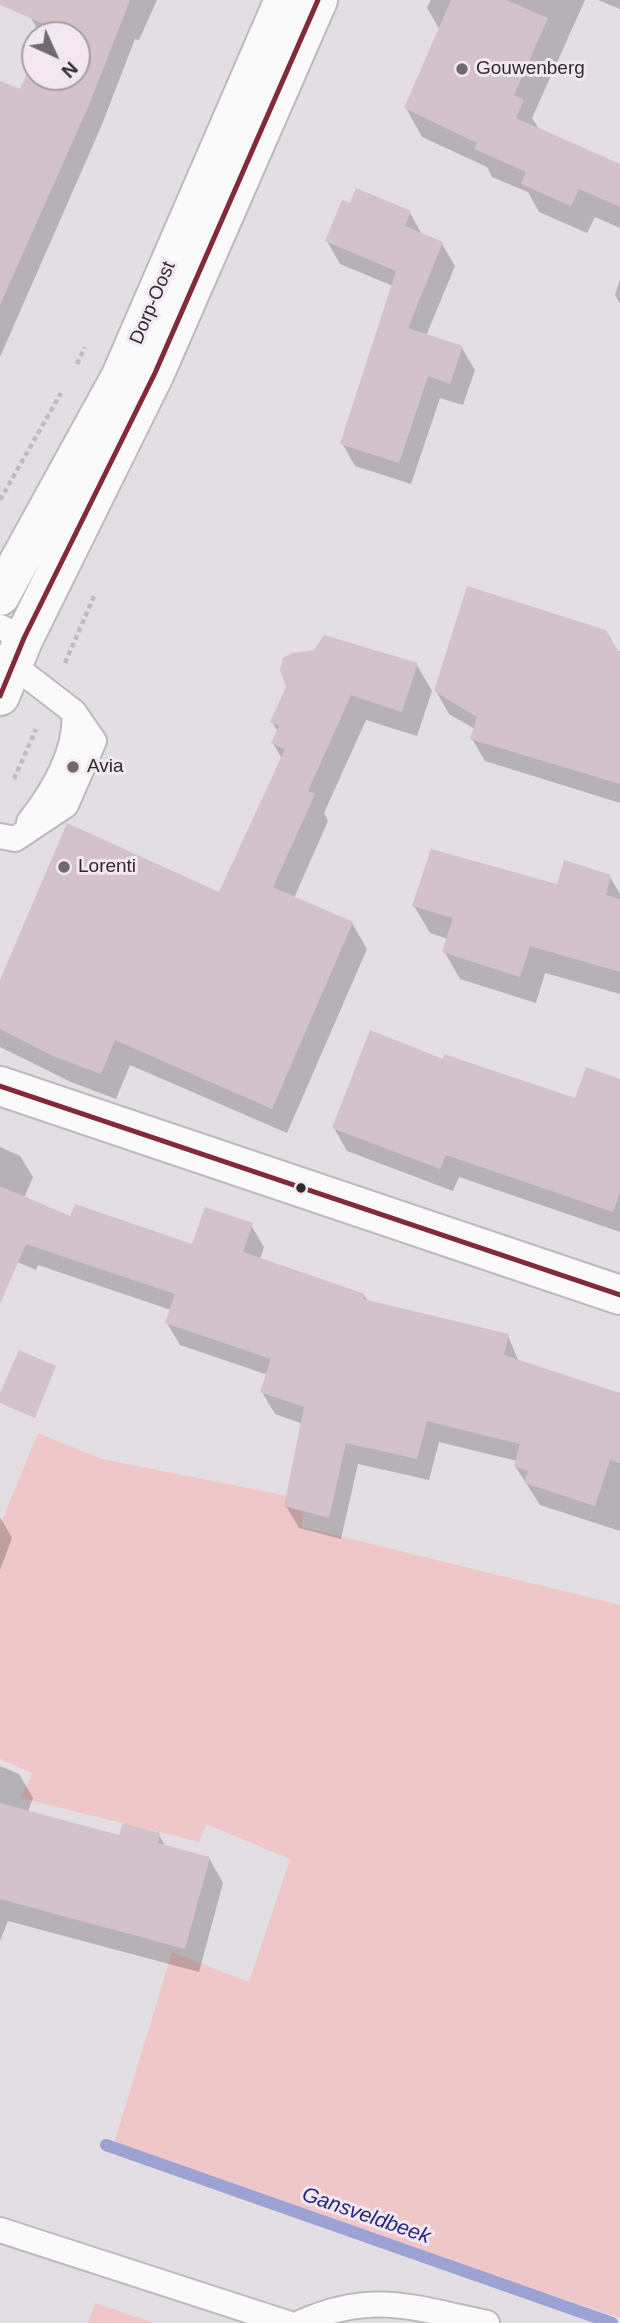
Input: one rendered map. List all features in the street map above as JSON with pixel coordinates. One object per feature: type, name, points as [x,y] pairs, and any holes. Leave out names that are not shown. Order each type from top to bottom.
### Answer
[{"type":"main road","name":"Dorp-Oost","points":[[0,596],[120,379],[284,0]]},
{"type":"main road","name":"Dorp-Oost","points":[[9,656],[154,377],[318,0]]},
{"type":"main road","points":[[0,1086],[620,1296]]},
{"type":"lane","points":[[7,837],[66,805],[94,741],[74,712],[9,656]]},
{"type":"lane","points":[[0,2230],[287,2323]]},
{"type":"lane","points":[[300,2323],[331,2309],[385,2302],[486,2323]]},
{"type":"path","points":[[76,366],[87,342]]},
{"type":"path","points":[[0,500],[64,388]]},
{"type":"shaded area","points":[[38,1433],[102,1459],[303,1499],[302,1527],[620,1605],[620,2318],[113,2147],[172,1952],[249,1982],[290,1859],[206,1824],[199,1842],[21,1798],[32,1773],[0,1759],[0,1525]]},
{"type":"shaded area","points":[[95,2303],[154,2323],[88,2323]]},
{"type":"building","points":[[0,0],[130,0],[89,105],[0,305],[0,81],[20,89],[21,87],[21,91],[91,91],[91,21],[37,21],[0,5]]},
{"type":"building","name":"Gouwenberg","points":[[451,0],[506,0],[548,18],[514,95],[524,100],[516,118],[620,164],[620,207],[579,189],[571,206],[521,184],[526,172],[474,149],[477,143],[404,108]]},
{"type":"building","points":[[356,188],[411,211],[405,226],[443,242],[408,328],[463,346],[450,384],[428,376],[399,463],[340,444],[396,271],[325,241],[342,200],[350,203]]},
{"type":"building","points":[[467,586],[606,630],[620,654],[620,784],[470,739],[477,717],[434,691]]},
{"type":"building","points":[[324,635],[418,663],[402,712],[351,695],[308,791],[315,794],[273,887],[353,922],[272,1109],[115,1040],[101,1074],[55,1057],[0,1029],[0,980],[67,823],[219,892],[285,749],[271,743],[279,726],[270,722],[286,687],[280,670],[283,658],[292,653],[314,650]]},
{"type":"building","points":[[431,849],[557,884],[564,860],[611,875],[606,895],[620,899],[620,972],[530,946],[520,977],[442,952],[453,918],[412,906]]},
{"type":"building","points":[[370,1030],[443,1059],[444,1054],[575,1098],[586,1067],[620,1079],[620,1192],[613,1212],[446,1155],[440,1169],[332,1128]]},
{"type":"building","points":[[0,1186],[70,1216],[75,1204],[192,1244],[205,1207],[253,1223],[243,1252],[365,1294],[363,1299],[509,1334],[504,1355],[620,1393],[620,1463],[610,1460],[595,1506],[525,1483],[528,1471],[514,1466],[520,1444],[427,1421],[417,1459],[346,1443],[329,1518],[284,1506],[304,1407],[260,1392],[271,1359],[165,1323],[175,1294],[26,1244],[0,1304]]},
{"type":"building","points":[[19,1350],[56,1366],[35,1418],[0,1403],[0,1393]]},
{"type":"building","points":[[0,1803],[119,1835],[123,1823],[160,1833],[158,1843],[210,1857],[185,1949],[0,1899]]},
{"type":"waterway","name":"Gansveldbeek","points":[[106,2145],[612,2323]]},
{"type":"transit line","points":[[0,696],[24,638],[155,373],[318,0]]},
{"type":"transit line","points":[[0,1086],[620,1295]]},
{"type":"place","name":"Gouwenberg","points":[[462,69]]},
{"type":"place","name":"Avia","points":[[73,767]]},
{"type":"place","name":"Lorenti","points":[[64,867]]}]
